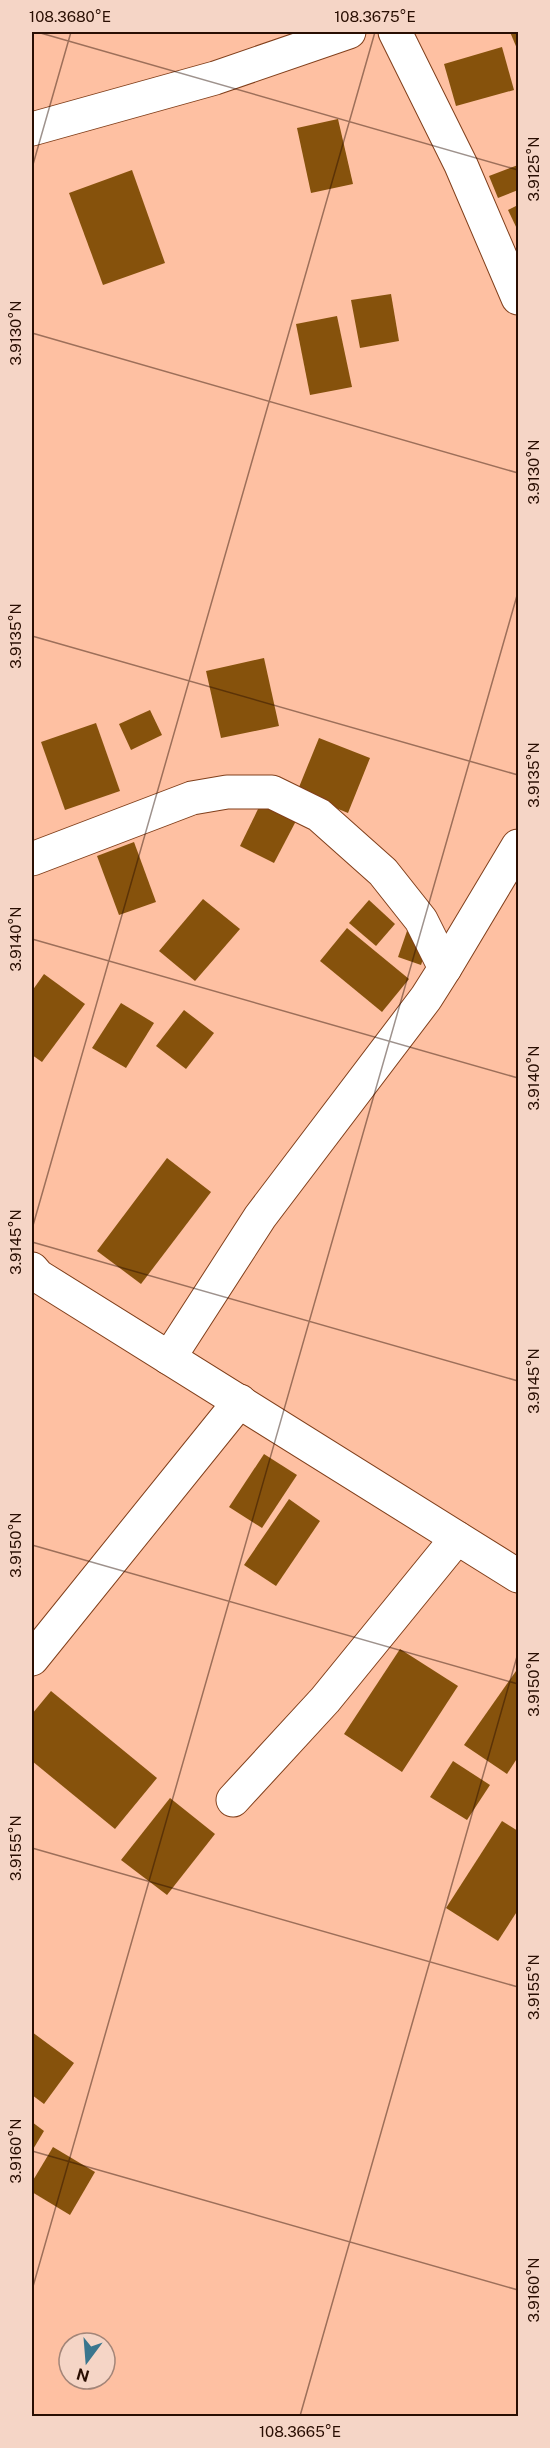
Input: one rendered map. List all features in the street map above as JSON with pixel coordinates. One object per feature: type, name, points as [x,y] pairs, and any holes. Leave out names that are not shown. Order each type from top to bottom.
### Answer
[{"type":"street","points":[[32,129],[215,78],[348,32]]},
{"type":"street","points":[[395,32],[461,165],[519,298]]},
{"type":"street","points":[[32,859],[192,798],[228,792],[272,792],[319,815],[383,872],[421,920],[445,968]]},
{"type":"street","points":[[169,1358],[260,1217],[426,998],[519,846]]},
{"type":"street","points":[[32,1269],[169,1358],[519,1576]]},
{"type":"street","points":[[32,1659],[240,1401]]},
{"type":"street","points":[[233,1800],[325,1700],[457,1538]]},
{"type":"building","points":[[510,32],[518,32],[518,51]]},
{"type":"building","points":[[502,47],[514,90],[456,106],[444,64]]},
{"type":"building","points":[[338,119],[353,184],[311,193],[297,128]]},
{"type":"building","points":[[518,165],[518,190],[498,198],[489,176]]},
{"type":"building","points":[[132,170],[165,263],[103,285],[69,193]]},
{"type":"building","points":[[518,205],[518,231],[508,210]]},
{"type":"building","points":[[391,294],[399,341],[360,348],[351,300]]},
{"type":"building","points":[[337,316],[352,387],[310,395],[296,324]]},
{"type":"building","points":[[264,658],[279,726],[221,738],[206,671]]},
{"type":"building","points":[[150,710],[162,735],[131,750],[119,724]]},
{"type":"building","points":[[96,723],[120,791],[65,810],[41,742]]},
{"type":"building","points":[[319,738],[370,758],[348,813],[297,792]]},
{"type":"building","points":[[261,803],[296,821],[274,863],[240,846]]},
{"type":"building","points":[[134,842],[156,902],[119,915],[97,856]]},
{"type":"building","points":[[203,899],[240,929],[195,981],[159,951]]},
{"type":"building","points":[[369,900],[395,924],[376,946],[349,923]]},
{"type":"building","points":[[347,928],[409,979],[382,1012],[320,961]]},
{"type":"building","points":[[407,931],[430,939],[421,965],[398,957]]},
{"type":"building","points":[[44,974],[85,1004],[42,1062],[32,1055],[32,991]]},
{"type":"building","points":[[121,1003],[154,1023],[126,1068],[92,1048]]},
{"type":"building","points":[[184,1010],[214,1033],[186,1069],[156,1046]]},
{"type":"building","points":[[167,1158],[211,1192],[141,1284],[97,1251]]},
{"type":"building","points":[[264,1454],[297,1475],[262,1528],[229,1507]]},
{"type":"building","points":[[289,1499],[320,1521],[276,1586],[244,1565]]},
{"type":"building","points":[[400,1649],[458,1686],[402,1772],[344,1734]]},
{"type":"building","points":[[516,1671],[518,1673],[518,1757],[507,1774],[464,1745]]},
{"type":"building","points":[[51,1691],[157,1778],[115,1829],[32,1761],[32,1714]]},
{"type":"building","points":[[453,1761],[490,1785],[467,1820],[430,1797]]},
{"type":"building","points":[[170,1798],[215,1834],[167,1895],[121,1860]]},
{"type":"building","points":[[502,1821],[518,1831],[518,1910],[498,1941],[446,1908]]},
{"type":"building","points":[[32,2032],[74,2063],[44,2104],[32,2095]]},
{"type":"building","points":[[32,2122],[44,2131],[32,2151]]},
{"type":"building","points":[[53,2147],[95,2172],[70,2215],[32,2192],[32,2182]]}]
